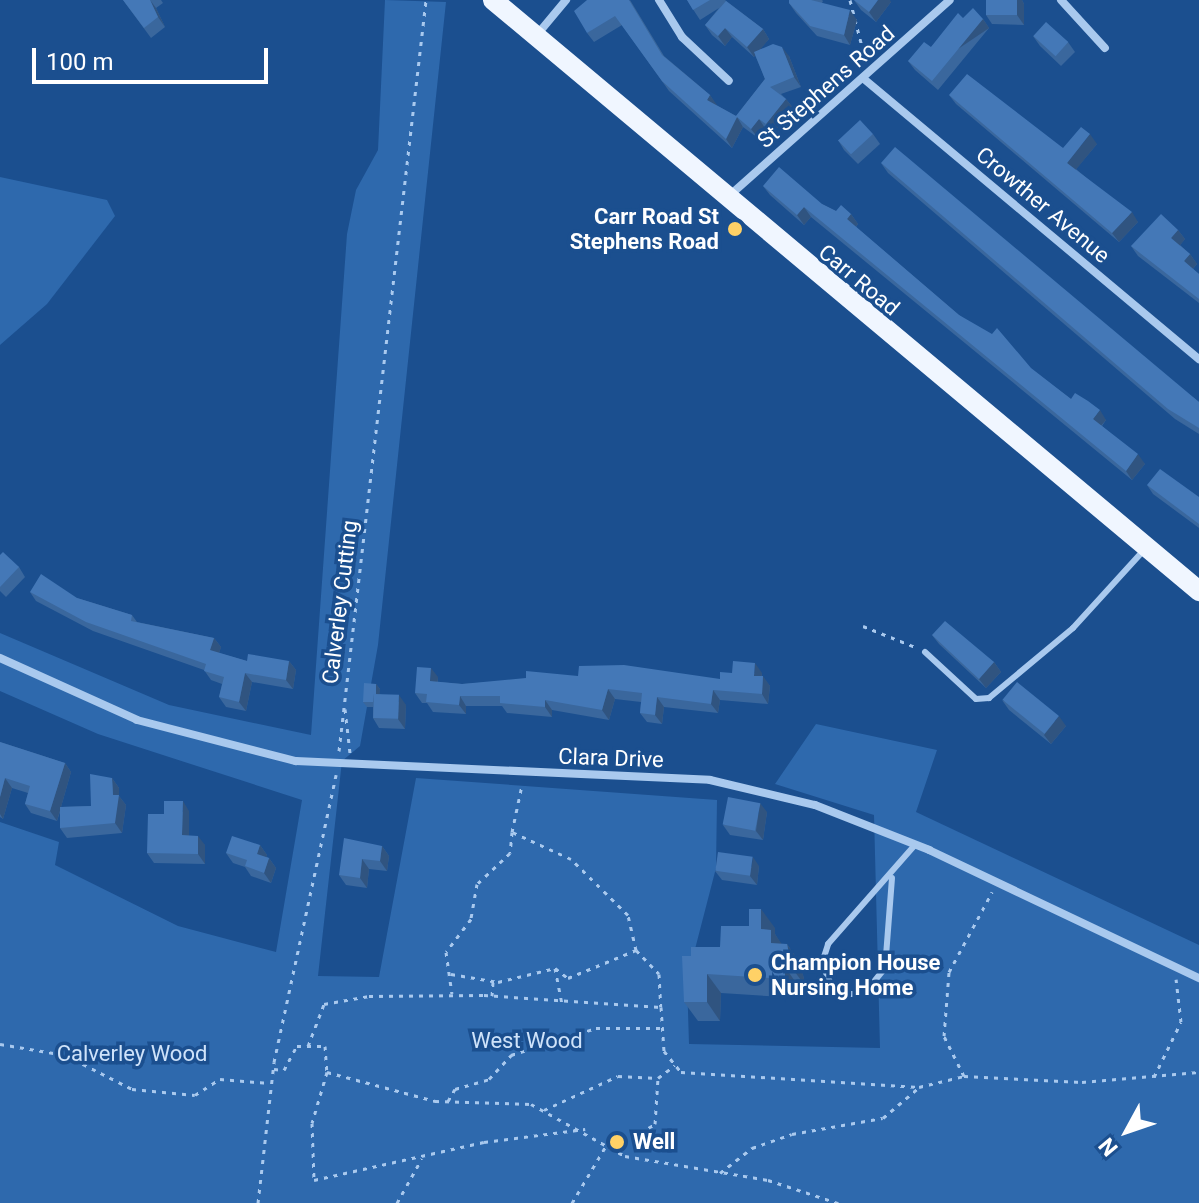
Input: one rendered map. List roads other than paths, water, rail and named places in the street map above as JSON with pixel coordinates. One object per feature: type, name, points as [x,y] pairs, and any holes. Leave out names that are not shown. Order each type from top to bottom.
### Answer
[{"type":"main road","name":"Carr Road","points":[[493,0],[726,199],[1199,591]]},
{"type":"street","points":[[535,37],[566,0]]},
{"type":"street","points":[[659,0],[682,37],[729,81]]},
{"type":"street","name":"St Stephens Road","points":[[726,199],[950,0]]},
{"type":"street","points":[[1061,0],[1105,48]]},
{"type":"street","name":"Crowther Avenue","points":[[864,79],[1199,359]]},
{"type":"street","name":"Clara Drive","points":[[0,658],[137,720],[296,761],[710,780],[815,805],[915,845],[1199,978]]},
{"type":"lane","points":[[925,652],[976,699],[989,698],[1073,628],[1145,549]]},
{"type":"lane","points":[[892,878],[885,968],[864,994],[835,994],[822,963],[828,944],[892,878],[915,845]]},
{"type":"place","name":"Carr Road St Stephens Road","points":[[735,229]]},
{"type":"place","name":"Champion House Nursing Home","points":[[755,975]]},
{"type":"place","name":"Well","points":[[617,1142]]},
{"type":"park label","name":"West Wood","points":[[527,1041]]},
{"type":"park label","name":"Calverley Wood","points":[[132,1054]]}]
